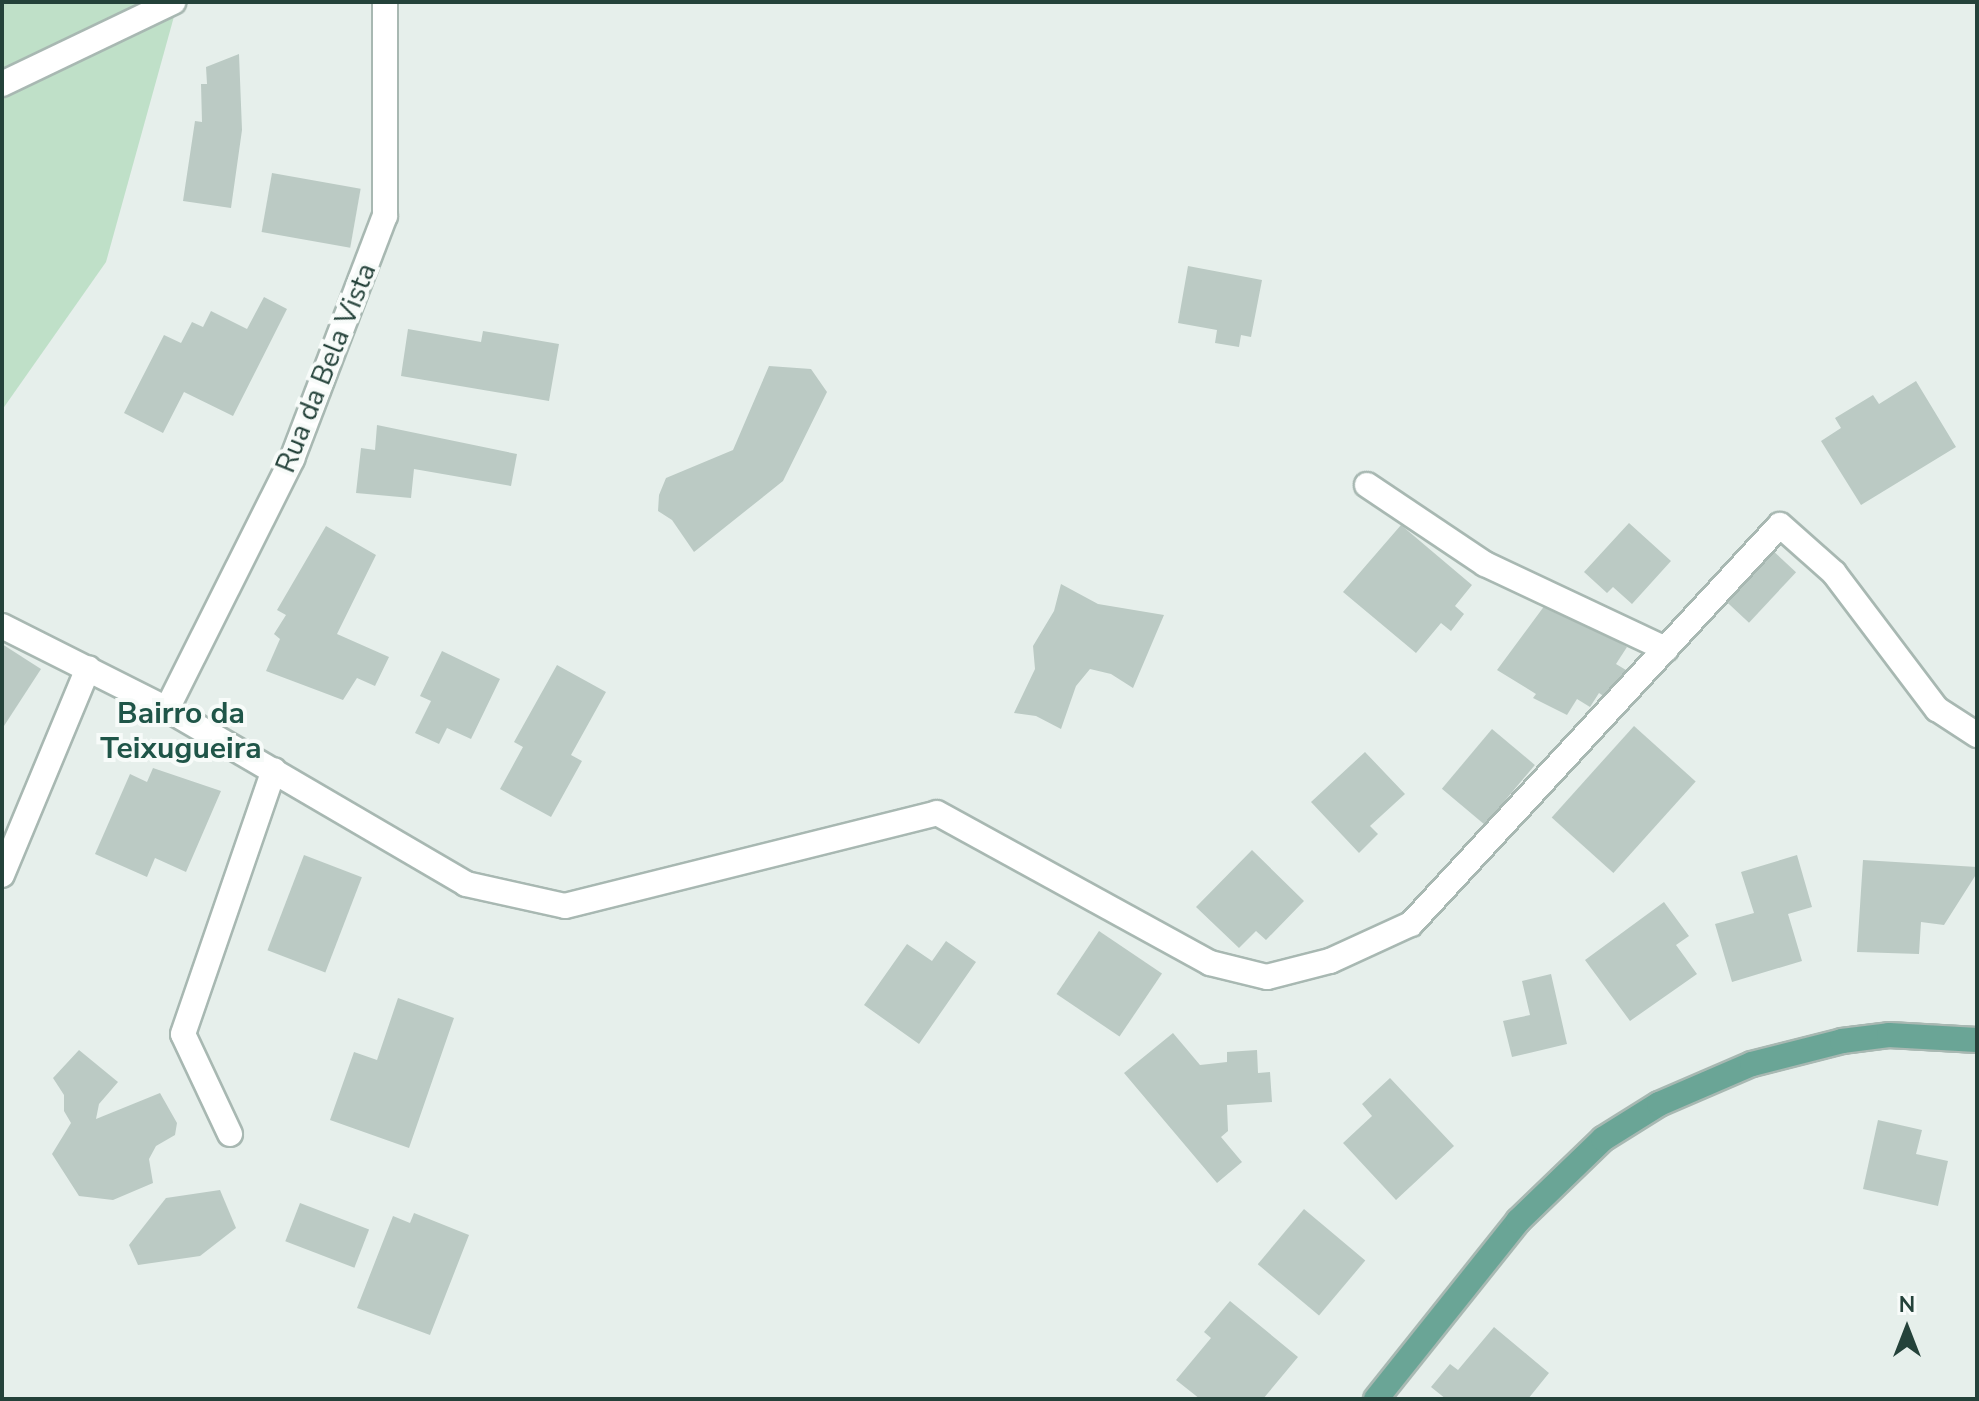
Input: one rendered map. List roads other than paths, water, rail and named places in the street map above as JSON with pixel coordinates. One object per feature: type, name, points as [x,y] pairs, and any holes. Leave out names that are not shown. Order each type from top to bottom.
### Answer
[{"type":"main road","points":[[1376,1399],[1518,1221],[1603,1139],[1659,1104],[1752,1064],[1842,1041],[1889,1035],[1977,1040]]},
{"type":"street","points":[[2,84],[173,2]]},
{"type":"street","name":"Rua da Bela Vista","points":[[167,709],[292,459],[385,216],[385,2]]},
{"type":"street","points":[[1367,485],[1485,564],[1666,649]]},
{"type":"street","points":[[2,626],[167,709],[466,884],[565,906],[937,813],[1210,963],[1267,977],[1330,961],[1411,924],[1780,525],[1834,573],[1937,709],[1977,735]]},
{"type":"street","points":[[2,875],[88,668]]},
{"type":"street","points":[[230,1134],[183,1034],[274,770]]},
{"type":"district","name":"Bairro da Teixugueira","points":[[181,731]]}]
